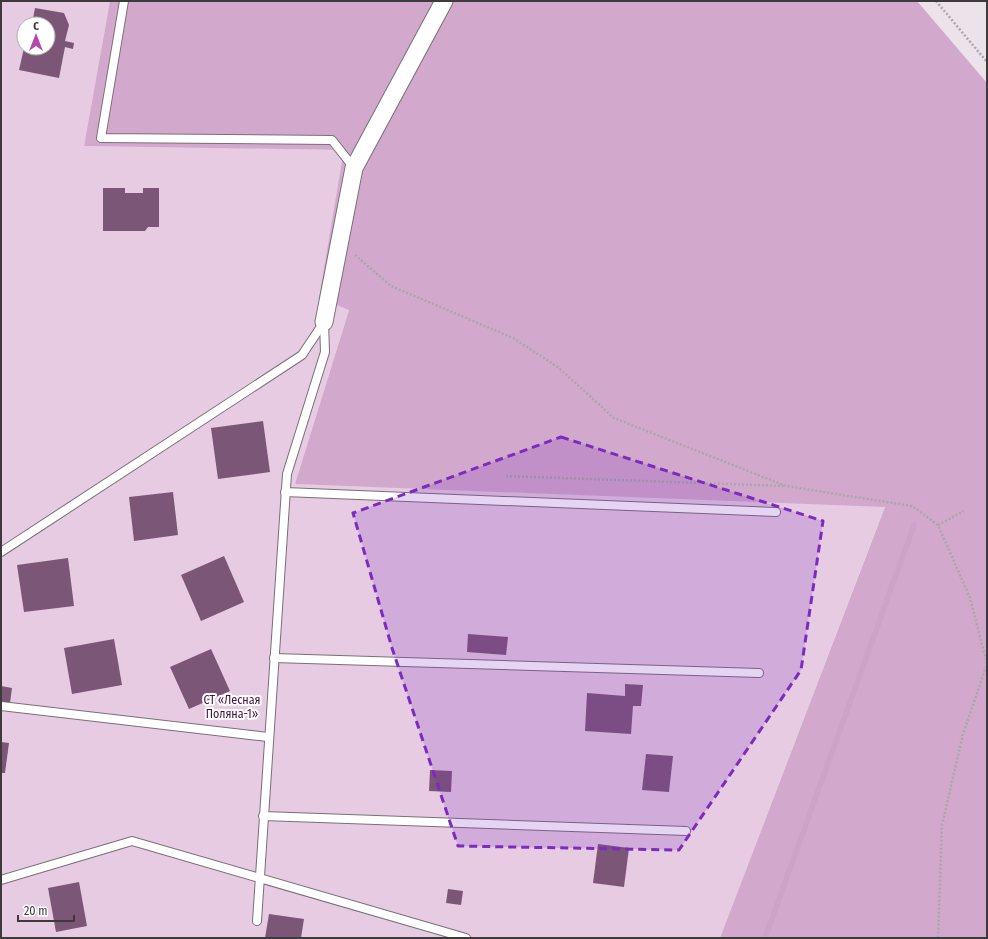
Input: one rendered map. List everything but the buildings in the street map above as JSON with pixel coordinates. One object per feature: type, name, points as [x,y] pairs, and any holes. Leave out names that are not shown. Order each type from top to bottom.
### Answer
[{"type":"street","points":[[324,322],[354,168],[444,1]]},
{"type":"lane","points":[[124,1],[100,138],[332,140],[354,168]]},
{"type":"lane","points":[[257,921],[268,737],[287,474],[325,352],[324,322]]},
{"type":"lane","points":[[1,552],[302,355],[324,322]]},
{"type":"lane","points":[[285,492],[776,512]]},
{"type":"lane","points":[[274,658],[759,673]]},
{"type":"lane","points":[[1,706],[268,737]]},
{"type":"lane","points":[[263,816],[686,831]]},
{"type":"lane","points":[[1,880],[132,841],[466,938]]},
{"type":"path","points":[[936,1],[987,62]]},
{"type":"path","points":[[340,242],[391,286],[513,338],[559,368],[614,418],[786,486]]},
{"type":"path","points":[[506,476],[786,486],[912,506],[938,525],[970,598],[987,664],[963,734],[942,825],[938,938]]},
{"type":"path","points":[[938,525],[964,511]]},
{"type":"highlighted area","points":[[561,437],[823,521],[801,670],[679,850],[458,846],[392,648],[353,513]]},
{"type":"green space","name":"СТ «Лесная Поляна-1»","points":[[1,1],[110,1],[84,146],[344,150],[349,309],[295,484],[885,506],[720,938],[1,938]]},
{"type":"shaded area","points":[[110,1],[917,1],[987,83],[987,938],[720,938],[885,507],[295,484],[349,310],[319,298],[344,150],[84,146]]},
{"type":"waterway","points":[[765,938],[914,525]]}]
